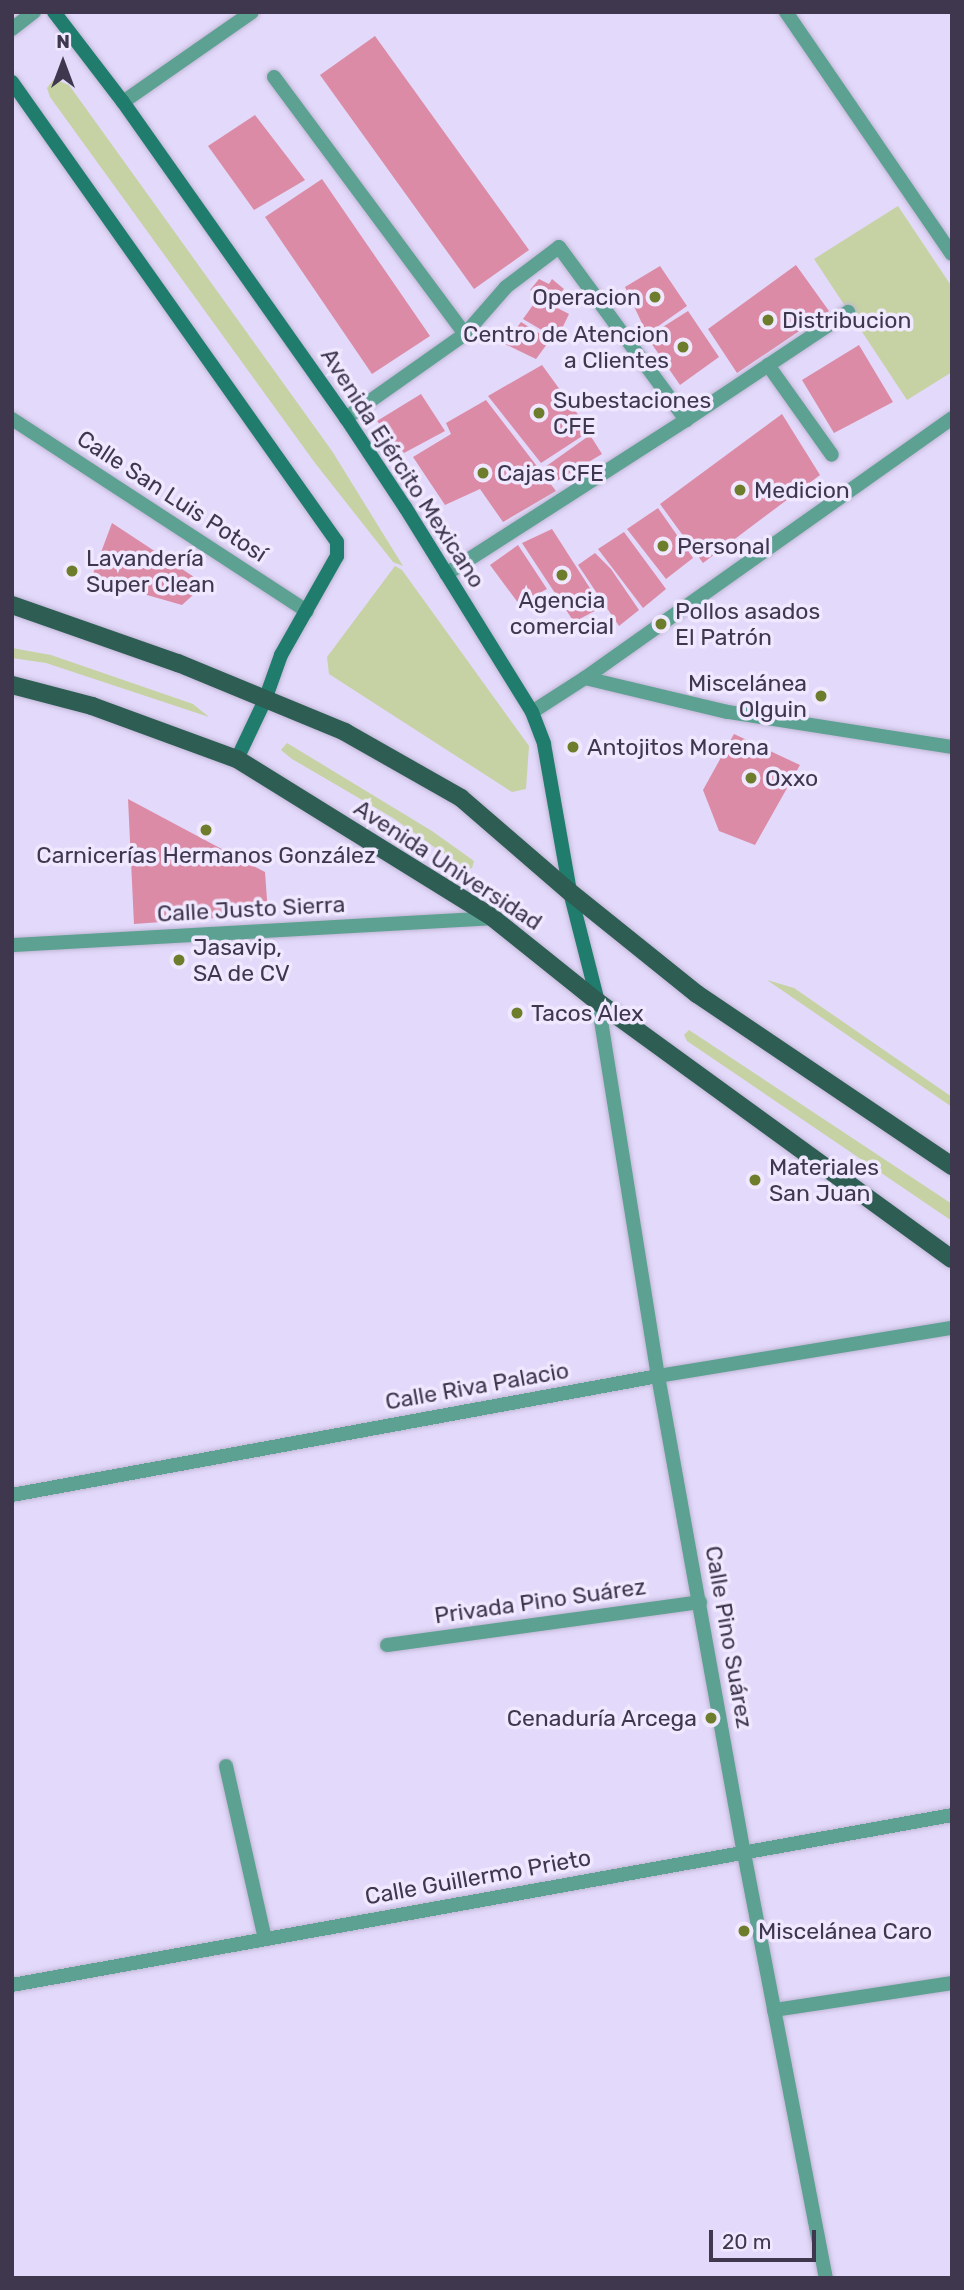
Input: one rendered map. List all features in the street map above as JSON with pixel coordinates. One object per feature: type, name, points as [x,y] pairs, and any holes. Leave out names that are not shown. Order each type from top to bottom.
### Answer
[{"type":"main road","name":"Avenida Ejército Mexicano","points":[[54,12],[123,102],[346,418],[532,712],[544,744],[570,892],[598,1002]]},
{"type":"main road","points":[[12,82],[337,542],[337,556],[281,655],[265,700],[237,759]]},
{"type":"main road","name":"Avenida Universidad","points":[[12,605],[178,663],[345,732],[461,797],[570,892],[697,995],[952,1166]]},
{"type":"main road","name":"Avenida Universidad","points":[[12,685],[92,706],[237,759],[493,918],[598,1002],[952,1259]]},
{"type":"street","points":[[12,29],[34,12]]},
{"type":"street","points":[[123,102],[252,12]]},
{"type":"street","points":[[786,12],[952,254]]},
{"type":"street","points":[[274,77],[465,334]]},
{"type":"street","points":[[346,418],[465,334],[506,287],[559,247],[686,420]]},
{"type":"street","points":[[446,573],[686,420],[848,312]]},
{"type":"street","points":[[768,365],[832,455]]},
{"type":"street","points":[[532,712],[585,678],[952,418]]},
{"type":"street","name":"Calle San Luis Potosí","points":[[12,419],[307,611]]},
{"type":"street","points":[[585,678],[728,712],[952,747]]},
{"type":"street","name":"Calle Justo Sierra","points":[[12,945],[493,918]]},
{"type":"street","name":"Calle Pino Suárez","points":[[598,1002],[659,1376],[744,1853],[826,2278]]},
{"type":"street","name":"Calle Riva Palacio","points":[[12,1495],[659,1376],[952,1328]]},
{"type":"street","name":"Privada Pino Suárez","points":[[387,1645],[700,1602]]},
{"type":"street","points":[[226,1766],[265,1939]]},
{"type":"street","name":"Calle Guillermo Prieto","points":[[12,1985],[952,1815]]},
{"type":"street","points":[[775,2010],[952,1983]]},
{"type":"green space","points":[[54,79],[69,85],[332,451],[403,566],[393,562],[315,463],[50,97],[47,88]]},
{"type":"green space","points":[[898,206],[952,287],[952,372],[907,400],[814,259]]},
{"type":"green space","points":[[395,566],[402,570],[529,746],[526,789],[512,792],[329,674],[327,657]]},
{"type":"green space","points":[[12,648],[51,655],[193,704],[209,717],[46,663],[12,658]]},
{"type":"green space","points":[[287,743],[432,831],[474,861],[472,868],[460,865],[393,818],[292,759],[281,750]]},
{"type":"green space","points":[[767,980],[794,988],[952,1097],[952,1107]]},
{"type":"green space","points":[[689,1030],[952,1204],[952,1221],[687,1041],[684,1035]]},
{"type":"building","points":[[375,36],[529,250],[474,289],[320,75]]},
{"type":"building","points":[[255,115],[305,180],[254,210],[208,146]]},
{"type":"building","points":[[322,179],[430,336],[372,374],[265,217]]},
{"type":"building","name":"Distribucion","points":[[796,265],[829,311],[737,373],[708,329]]},
{"type":"building","name":"Operacion","points":[[660,266],[687,306],[647,334],[625,287]]},
{"type":"building","points":[[539,279],[549,284],[552,279],[564,289],[552,302],[530,290]]},
{"type":"building","points":[[538,298],[569,314],[557,339],[523,319]]},
{"type":"building","name":"Centro de Atencion a Clientes","points":[[688,311],[719,357],[680,385],[647,337]]},
{"type":"building","points":[[521,322],[550,340],[536,359],[505,344]]},
{"type":"building","points":[[859,345],[893,402],[834,433],[802,380]]},
{"type":"building","name":"Subestaciones CFE","points":[[542,365],[590,431],[541,463],[488,396]]},
{"type":"building","points":[[421,394],[445,431],[404,453],[377,421]]},
{"type":"building","name":"Cajas CFE","points":[[486,400],[556,491],[503,522],[480,489],[445,505],[413,457],[451,434],[446,423]]},
{"type":"building","name":"Medicion","points":[[782,414],[820,475],[703,563],[660,504]]},
{"type":"building","points":[[590,435],[602,454],[555,482],[545,467]]},
{"type":"building","name":"Personal","points":[[658,508],[693,558],[666,579],[627,529]]},
{"type":"building","points":[[112,523],[194,577],[193,595],[182,605],[91,579]]},
{"type":"building","name":"Agencia comercial","points":[[552,529],[602,607],[574,622],[522,543]]},
{"type":"building","points":[[624,532],[666,589],[643,608],[598,549]]},
{"type":"building","points":[[518,545],[547,589],[519,604],[490,565]]},
{"type":"building","points":[[595,553],[611,569],[639,610],[619,626],[578,565]]},
{"type":"building","name":"Oxxo","points":[[734,734],[800,765],[755,845],[719,831],[703,790]]},
{"type":"building","points":[[128,799],[265,872],[268,914],[134,924]]},
{"type":"place","name":"Operacion","points":[[655,297]]},
{"type":"place","name":"Distribucion","points":[[768,320]]},
{"type":"place","name":"Centro de Atencion a Clientes","points":[[683,347]]},
{"type":"place","name":"Subestaciones CFE","points":[[539,413]]},
{"type":"place","name":"Cajas CFE","points":[[483,473]]},
{"type":"place","name":"Medicion","points":[[740,490]]},
{"type":"place","name":"Personal","points":[[663,546]]},
{"type":"place","name":"Lavandería Super Clean","points":[[72,571]]},
{"type":"place","name":"Agencia comercial","points":[[562,575]]},
{"type":"place","name":"Pollos asados El Patrón","points":[[661,624]]},
{"type":"place","name":"Miscelánea Olguin","points":[[821,696]]},
{"type":"place","name":"Antojitos Morena","points":[[573,747]]},
{"type":"place","name":"Oxxo","points":[[751,778]]},
{"type":"place","name":"Carnicerías Hermanos González","points":[[206,830]]},
{"type":"place","name":"Jasavip, SA de CV","points":[[179,960]]},
{"type":"place","name":"Tacos Alex","points":[[517,1013]]},
{"type":"place","name":"Materiales San Juan","points":[[755,1180]]},
{"type":"place","name":"Cenaduría Arcega","points":[[711,1718]]},
{"type":"place","name":"Miscelánea Caro","points":[[744,1931]]}]
